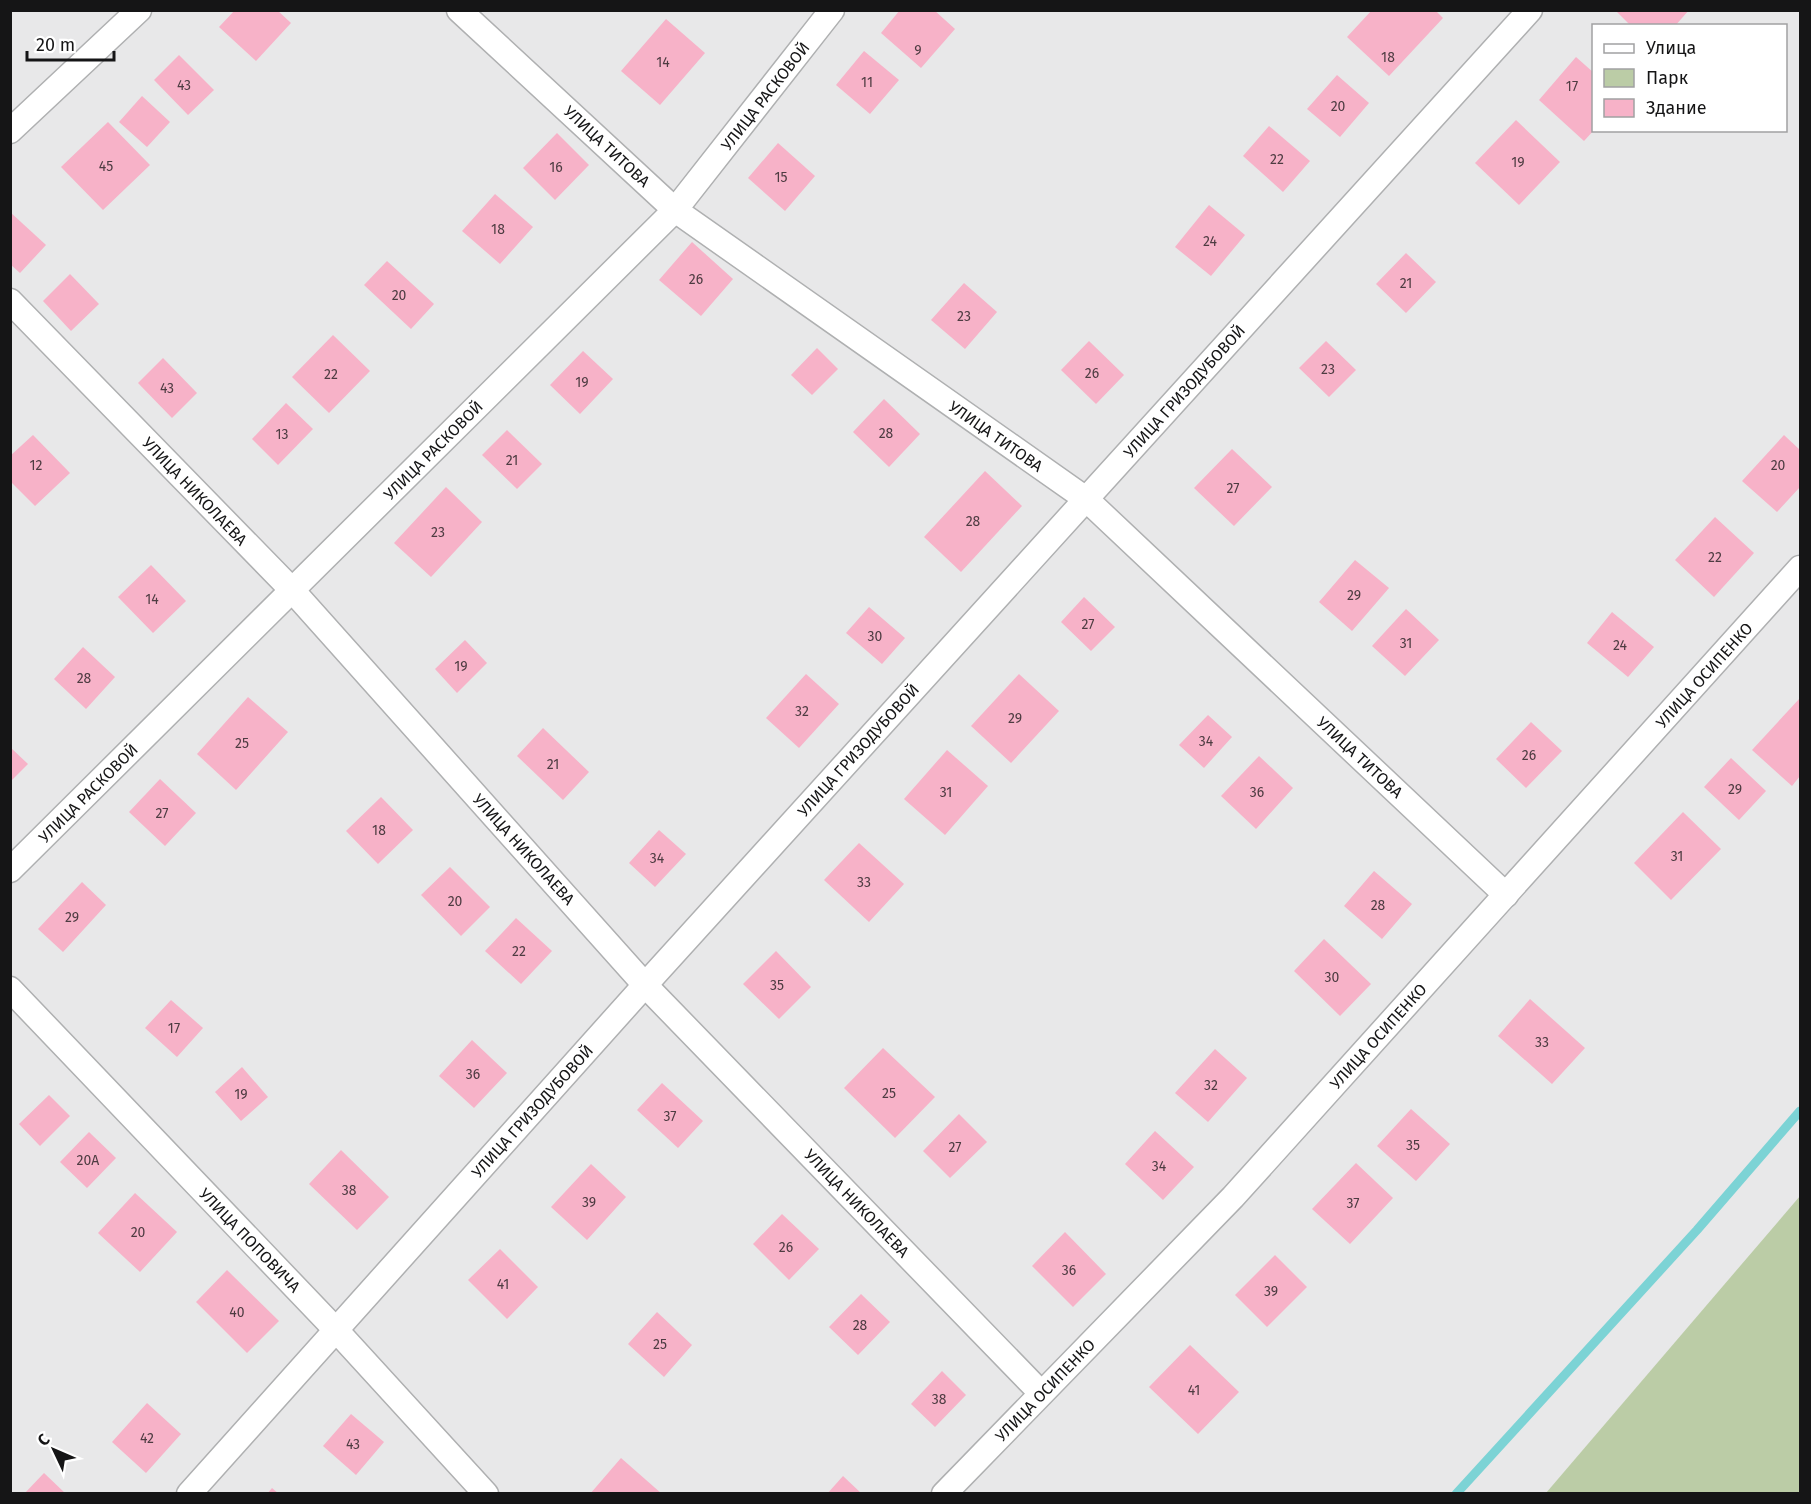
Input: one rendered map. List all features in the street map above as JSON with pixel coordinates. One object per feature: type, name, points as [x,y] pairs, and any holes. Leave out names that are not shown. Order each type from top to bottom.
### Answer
[{"type":"street","points":[[10,131],[138,10]]},
{"type":"street","name":"УЛИЦА ТИТОВА","points":[[459,10],[675,210],[1086,499],[1506,895]]},
{"type":"street","name":"УЛИЦА РАСКОВОЙ","points":[[10,870],[675,210],[832,10]]},
{"type":"street","name":"УЛИЦА ГРИЗОДУБОВОЙ","points":[[189,1494],[645,985],[1530,10]]},
{"type":"street","name":"УЛИЦА НИКОЛАЕВА","points":[[10,301],[292,590],[645,985],[1041,1394]]},
{"type":"street","name":"УЛИЦА ОСИПЕНКО","points":[[944,1494],[1233,1197],[1800,568]]},
{"type":"street","name":"УЛИЦА ПОПОВИЧА","points":[[10,989],[336,1330],[486,1494]]},
{"type":"green space","points":[[1800,1196],[1800,1493],[1546,1493]]},
{"type":"building","points":[[235,10],[277,10],[291,23],[256,61],[219,27]]},
{"type":"building","points":[[900,10],[934,10],[955,29],[921,68],[881,33]]},
{"type":"building","points":[[1372,10],[1435,10],[1443,18],[1389,76],[1347,37]]},
{"type":"building","points":[[1619,10],[1689,10],[1677,24],[1629,24],[1617,12]]},
{"type":"building","points":[[666,19],[705,53],[660,105],[621,71]]},
{"type":"building","points":[[864,51],[899,80],[870,114],[836,85]]},
{"type":"building","points":[[179,55],[214,90],[188,115],[154,80]]},
{"type":"building","points":[[1576,57],[1592,71],[1592,132],[1584,141],[1539,100]]},
{"type":"building","points":[[1337,75],[1369,103],[1340,137],[1307,109]]},
{"type":"building","points":[[142,96],[170,122],[147,147],[119,122]]},
{"type":"building","points":[[1516,120],[1560,162],[1519,205],[1475,163]]},
{"type":"building","points":[[108,122],[150,165],[103,210],[61,167]]},
{"type":"building","points":[[1269,126],[1310,161],[1283,192],[1243,156]]},
{"type":"building","points":[[557,133],[589,165],[555,200],[523,168]]},
{"type":"building","points":[[778,143],[815,176],[785,211],[748,178]]},
{"type":"building","points":[[495,194],[533,227],[500,264],[462,231]]},
{"type":"building","points":[[1209,205],[1245,235],[1211,276],[1175,247]]},
{"type":"building","points":[[10,212],[46,245],[20,273],[10,264]]},
{"type":"building","points":[[692,242],[733,279],[701,316],[659,280]]},
{"type":"building","points":[[1406,253],[1436,282],[1406,313],[1376,284]]},
{"type":"building","points":[[387,261],[434,304],[411,329],[364,285]]},
{"type":"building","points":[[70,274],[99,304],[71,331],[43,301]]},
{"type":"building","points":[[964,283],[997,312],[965,349],[931,320]]},
{"type":"building","points":[[333,335],[370,371],[329,413],[292,377]]},
{"type":"building","points":[[1089,341],[1124,375],[1096,404],[1061,370]]},
{"type":"building","points":[[1326,341],[1356,370],[1329,397],[1299,368]]},
{"type":"building","points":[[817,348],[838,369],[812,395],[791,375]]},
{"type":"building","points":[[583,351],[613,379],[580,414],[550,385]]},
{"type":"building","points":[[163,358],[197,393],[172,418],[138,383]]},
{"type":"building","points":[[884,399],[920,434],[889,467],[853,432]]},
{"type":"building","points":[[286,403],[313,429],[278,465],[252,439]]},
{"type":"building","points":[[507,430],[542,464],[517,489],[482,455]]},
{"type":"building","points":[[33,435],[70,473],[35,506],[10,481],[10,456]]},
{"type":"building","points":[[1784,435],[1800,450],[1800,487],[1777,512],[1742,481]]},
{"type":"building","points":[[1232,449],[1272,487],[1234,526],[1194,488]]},
{"type":"building","points":[[985,471],[1022,506],[961,572],[924,537]]},
{"type":"building","points":[[446,487],[482,522],[431,577],[394,543]]},
{"type":"building","points":[[1715,517],[1754,553],[1714,597],[1675,560]]},
{"type":"building","points":[[1355,560],[1389,588],[1352,631],[1319,602]]},
{"type":"building","points":[[151,565],[186,601],[153,633],[118,597]]},
{"type":"building","points":[[1084,597],[1115,627],[1091,651],[1061,622]]},
{"type":"building","points":[[869,607],[905,638],[882,664],[846,633]]},
{"type":"building","points":[[1406,609],[1439,640],[1405,676],[1372,646]]},
{"type":"building","points":[[1612,612],[1654,647],[1628,677],[1587,643]]},
{"type":"building","points":[[465,640],[487,663],[457,693],[435,669]]},
{"type":"building","points":[[83,647],[115,677],[86,709],[54,679]]},
{"type":"building","points":[[806,674],[839,704],[799,748],[766,718]]},
{"type":"building","points":[[1019,674],[1059,711],[1011,763],[971,726]]},
{"type":"building","points":[[248,697],[288,732],[236,790],[197,754]]},
{"type":"building","points":[[1800,698],[1800,776],[1792,786],[1752,750]]},
{"type":"building","points":[[1208,715],[1232,737],[1204,768],[1179,745]]},
{"type":"building","points":[[1531,722],[1562,751],[1526,788],[1496,759]]},
{"type":"building","points":[[543,728],[589,772],[563,800],[517,756]]},
{"type":"building","points":[[10,747],[28,764],[10,782]]},
{"type":"building","points":[[947,750],[988,786],[945,835],[904,799]]},
{"type":"building","points":[[1259,756],[1293,788],[1256,829],[1221,796]]},
{"type":"building","points":[[1731,758],[1766,791],[1739,820],[1704,787]]},
{"type":"building","points":[[160,779],[196,813],[165,846],[129,812]]},
{"type":"building","points":[[381,797],[413,830],[378,864],[346,831]]},
{"type":"building","points":[[1683,812],[1721,849],[1671,900],[1634,863]]},
{"type":"building","points":[[659,830],[686,854],[655,887],[629,863]]},
{"type":"building","points":[[859,843],[904,884],[869,922],[824,880]]},
{"type":"building","points":[[450,867],[490,907],[461,936],[421,895]]},
{"type":"building","points":[[1374,871],[1412,904],[1382,939],[1344,906]]},
{"type":"building","points":[[82,882],[106,905],[63,952],[38,929]]},
{"type":"building","points":[[516,918],[552,951],[521,984],[485,951]]},
{"type":"building","points":[[1324,939],[1371,984],[1340,1016],[1294,971]]},
{"type":"building","points":[[776,951],[811,987],[779,1019],[743,984]]},
{"type":"building","points":[[1530,999],[1585,1048],[1552,1084],[1498,1036]]},
{"type":"building","points":[[171,1000],[203,1028],[177,1057],[145,1028]]},
{"type":"building","points":[[472,1040],[507,1073],[474,1108],[439,1076]]},
{"type":"building","points":[[883,1048],[935,1097],[895,1138],[844,1088]]},
{"type":"building","points":[[1215,1049],[1247,1078],[1208,1122],[1175,1093]]},
{"type":"building","points":[[242,1067],[268,1097],[241,1121],[215,1092]]},
{"type":"building","points":[[662,1083],[703,1121],[678,1148],[637,1110]]},
{"type":"building","points":[[49,1095],[70,1116],[40,1146],[19,1124]]},
{"type":"building","points":[[1411,1109],[1450,1144],[1416,1181],[1377,1146]]},
{"type":"building","points":[[959,1114],[987,1142],[950,1178],[923,1151]]},
{"type":"building","points":[[1155,1131],[1194,1167],[1163,1200],[1125,1164]]},
{"type":"building","points":[[89,1132],[116,1158],[87,1188],[60,1162]]},
{"type":"building","points":[[341,1150],[389,1197],[357,1230],[309,1184]]},
{"type":"building","points":[[1356,1163],[1393,1198],[1350,1244],[1312,1209]]},
{"type":"building","points":[[591,1164],[626,1197],[587,1240],[551,1207]]},
{"type":"building","points":[[135,1193],[177,1232],[140,1272],[98,1233]]},
{"type":"building","points":[[782,1214],[819,1249],[789,1280],[753,1244]]},
{"type":"building","points":[[1065,1232],[1106,1274],[1073,1307],[1032,1266]]},
{"type":"building","points":[[500,1249],[538,1287],[507,1319],[468,1280]]},
{"type":"building","points":[[1275,1255],[1307,1287],[1267,1327],[1235,1295]]},
{"type":"building","points":[[227,1270],[279,1321],[247,1353],[196,1302]]},
{"type":"building","points":[[861,1294],[890,1322],[858,1355],[829,1327]]},
{"type":"building","points":[[657,1312],[692,1345],[664,1377],[628,1344]]},
{"type":"building","points":[[1190,1345],[1239,1392],[1198,1434],[1149,1387]]},
{"type":"building","points":[[942,1371],[966,1395],[935,1427],[911,1404]]},
{"type":"building","points":[[147,1403],[181,1434],[146,1473],[112,1442]]},
{"type":"building","points":[[351,1414],[384,1442],[356,1475],[323,1446]]},
{"type":"building","points":[[621,1458],[662,1494],[590,1494]]},
{"type":"building","points":[[44,1473],[66,1494],[24,1494]]},
{"type":"building","points":[[843,1476],[862,1494],[827,1494]]},
{"type":"building","points":[[272,1488],[279,1494],[267,1494]]},
{"type":"waterway","points":[[1456,1494],[1697,1230],[1800,1111]]}]
